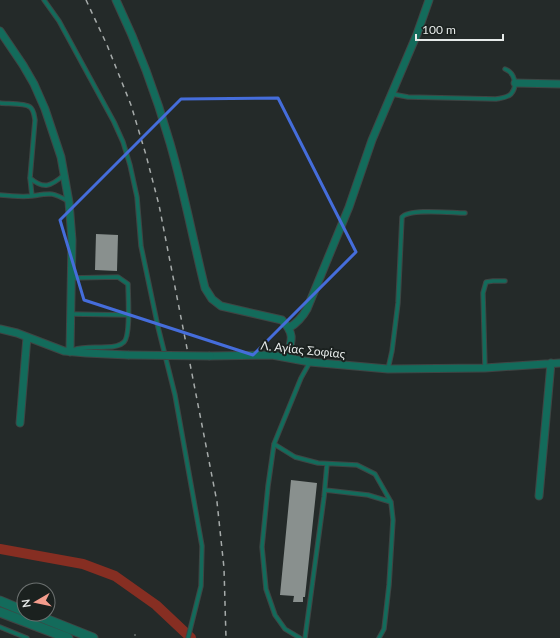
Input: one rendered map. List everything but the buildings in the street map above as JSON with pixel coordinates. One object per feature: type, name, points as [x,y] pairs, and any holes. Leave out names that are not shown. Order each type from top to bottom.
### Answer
[{"type":"street","points":[[116,0],[130,28],[149,78],[170,142],[205,288],[212,299],[221,306],[282,320],[289,328],[292,337],[287,357]]},
{"type":"street","points":[[289,328],[297,323],[307,309],[349,207],[372,140],[417,34],[429,0]]},
{"type":"street","points":[[0,31],[23,65],[42,102],[57,143],[65,175],[72,240],[70,352]]},
{"type":"street","points":[[515,83],[560,84]]},
{"type":"street","name":"Λ. Αγίας Σοφίας","points":[[0,329],[17,333],[70,352],[128,355],[272,355],[310,362],[388,369],[485,368],[560,363]]},
{"type":"street","points":[[20,424],[28,337]]},
{"type":"street","points":[[539,496],[552,364]]},
{"type":"street","points":[[0,601],[16,608]]},
{"type":"street","points":[[0,612],[68,638]]},
{"type":"street","points":[[53,622],[93,638]]},
{"type":"lane","points":[[44,0],[59,21],[114,122],[123,142],[130,165],[136,197],[141,246],[158,327],[175,395],[202,546],[201,586],[188,638]]},
{"type":"lane","points":[[392,94],[412,98],[496,99],[506,97],[511,94],[515,83],[514,77],[510,71],[505,69]]},
{"type":"lane","points":[[0,103],[27,106],[33,111],[35,120],[30,178],[32,196]]},
{"type":"lane","points":[[30,178],[36,184],[46,186],[65,175]]},
{"type":"lane","points":[[0,195],[32,196],[46,193],[56,194],[69,202]]},
{"type":"lane","points":[[388,369],[392,351],[398,304],[402,217],[404,214],[414,212],[464,213]]},
{"type":"lane","points":[[70,352],[82,347],[108,347],[123,343],[126,338],[129,306],[128,284],[118,277],[71,278]]},
{"type":"lane","points":[[485,368],[484,287],[486,282],[489,281],[504,281]]},
{"type":"lane","points":[[70,314],[128,315]]},
{"type":"lane","points":[[300,638],[285,629],[275,615],[266,589],[262,547],[274,444],[301,378],[310,362]]},
{"type":"lane","points":[[274,444],[295,457],[318,463],[357,466],[375,474],[391,502],[393,520],[390,585],[384,629],[379,638]]},
{"type":"lane","points":[[305,638],[325,490],[327,464]]},
{"type":"lane","points":[[325,490],[368,495],[391,502]]},
{"type":"lane","points":[[0,627],[28,638]]},
{"type":"highlighted area","points":[[278,98],[356,252],[253,355],[84,300],[60,220],[181,99]]},
{"type":"waterway","points":[[0,549],[83,564],[115,576],[156,605],[191,638]]},
{"type":"railway","points":[[86,0],[107,45],[131,105],[159,205],[217,502],[224,568],[226,638]]}]
